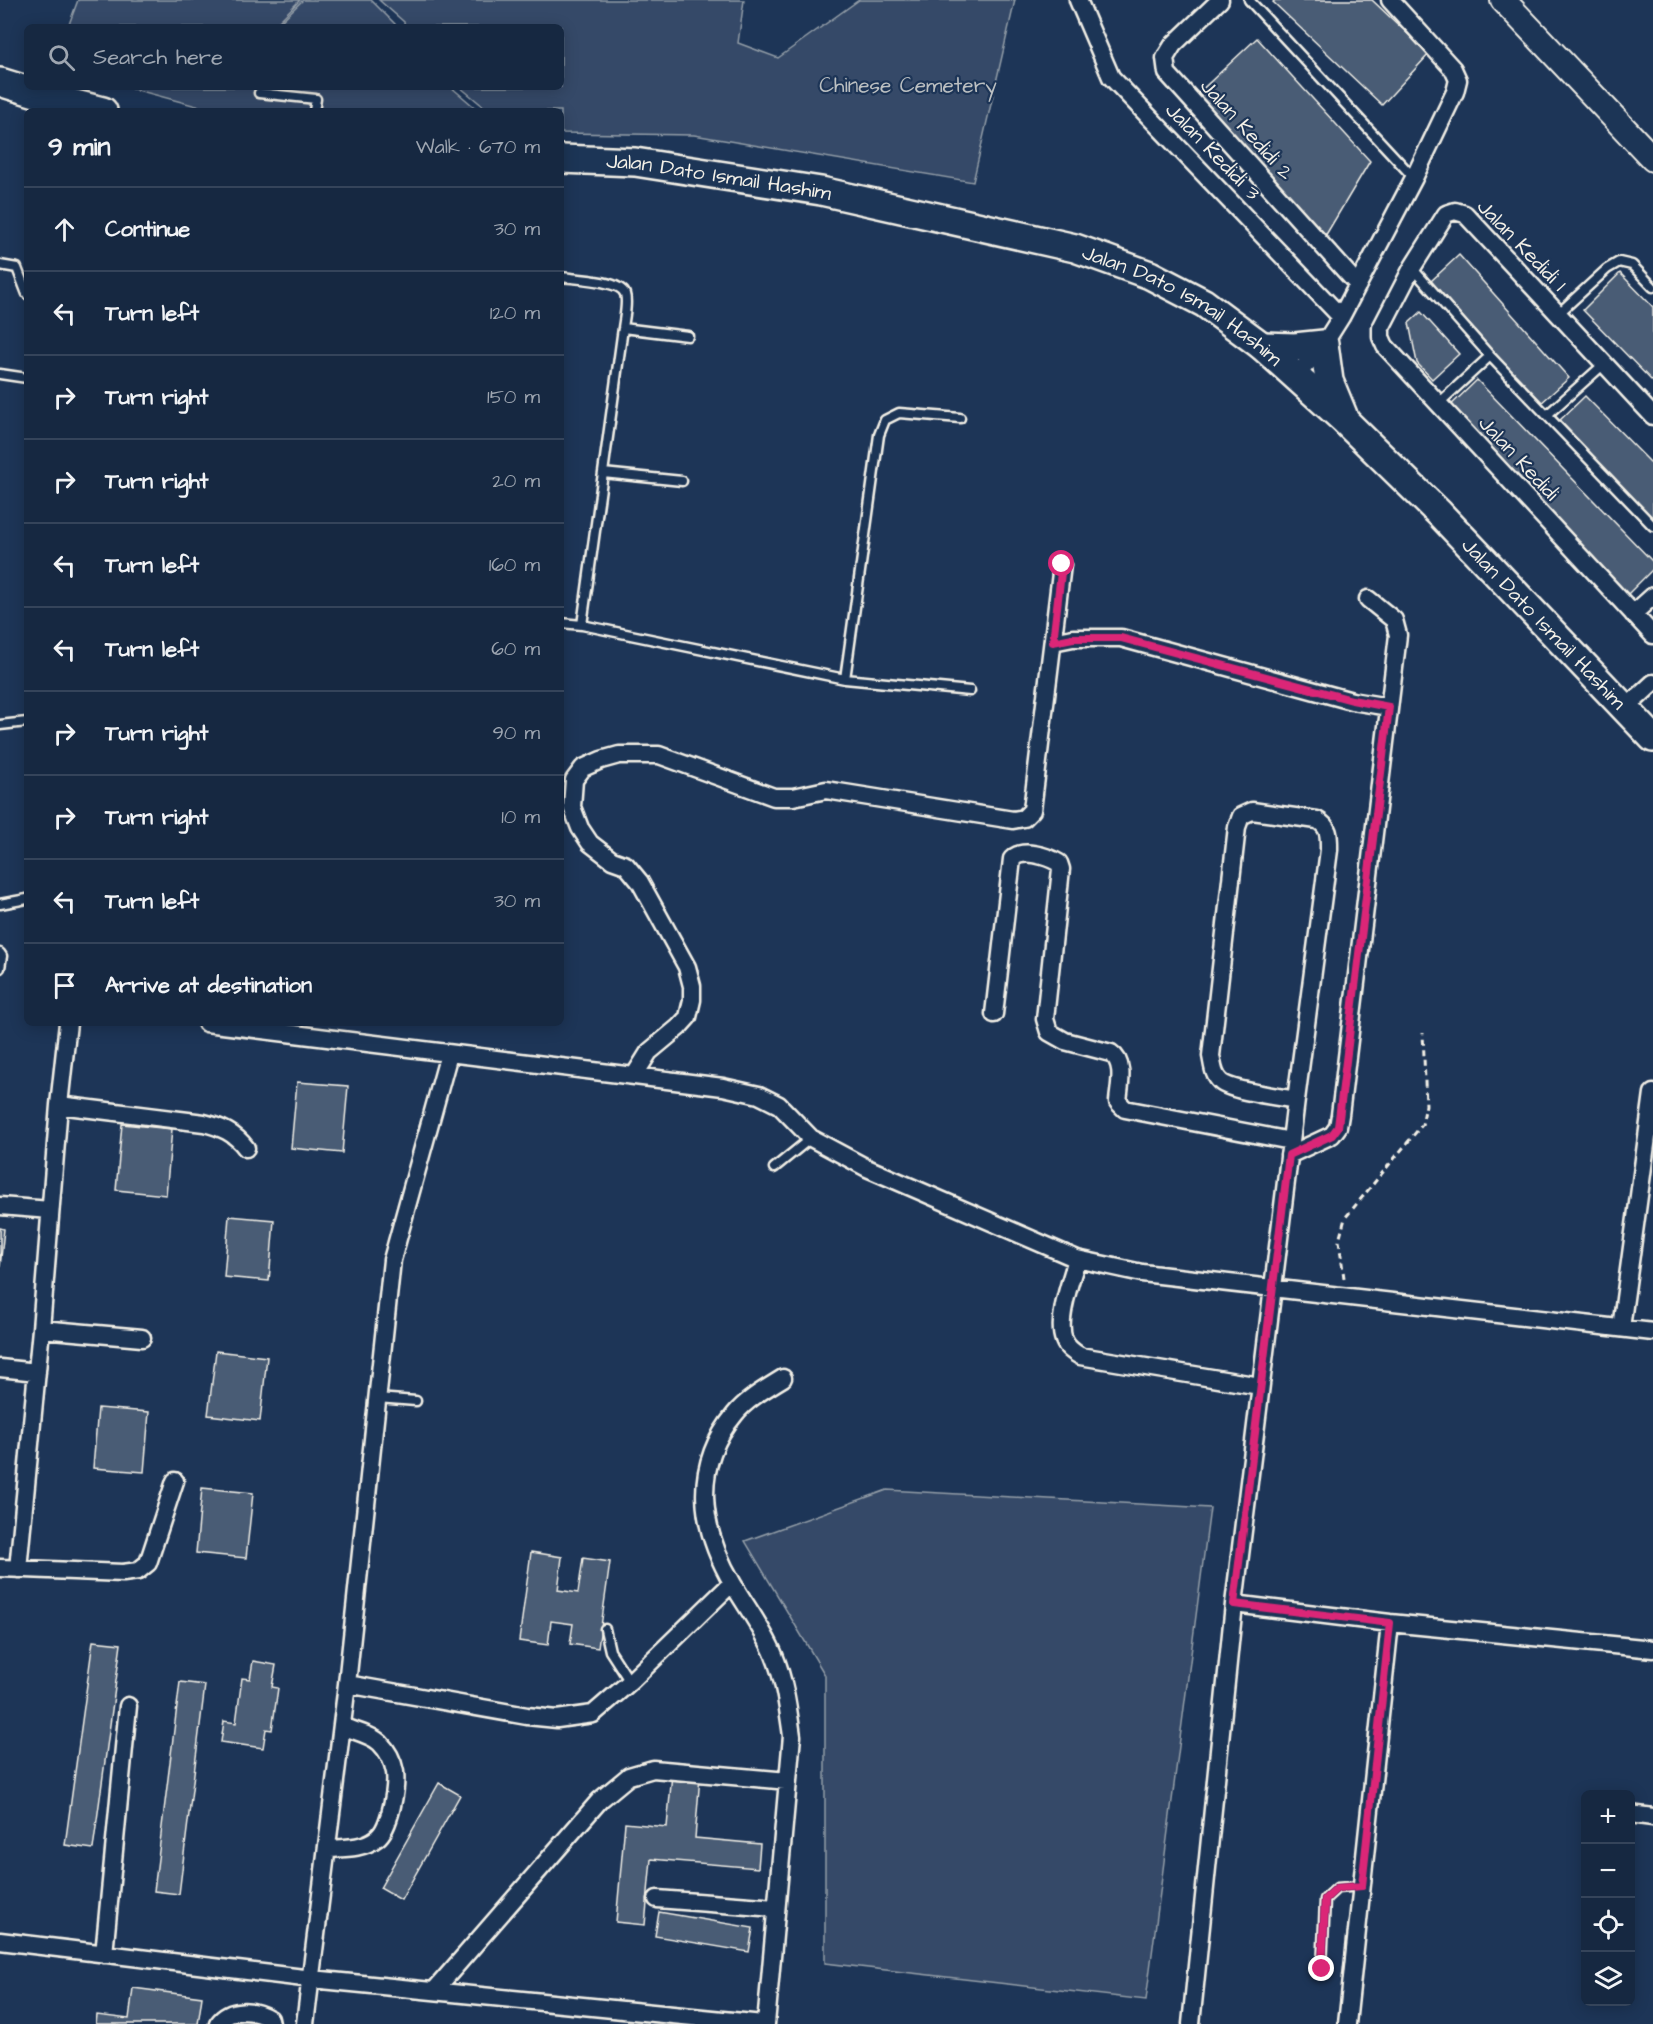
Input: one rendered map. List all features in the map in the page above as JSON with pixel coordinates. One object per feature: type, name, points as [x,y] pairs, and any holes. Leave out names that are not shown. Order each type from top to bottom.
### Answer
[{"type":"main road","points":[[0,82],[24,89]]},
{"type":"main road","points":[[26,90],[91,108]]},
{"type":"main road","name":"Jalan Dato Ismail Hashim","points":[[564,159],[635,162],[821,191],[1076,248],[1150,275],[1204,303],[1262,346],[1345,421],[1440,514],[1653,738]]},
{"type":"main road","points":[[1262,346],[1295,347],[1324,344],[1329,381],[1345,421]]},
{"type":"street","name":"Jalan Kedidi 3","points":[[1078,0],[1112,77],[1341,317]]},
{"type":"street","name":"Jalan Kedidi 2","points":[[1220,0],[1173,45],[1166,58],[1167,73],[1358,285]]},
{"type":"street","points":[[1295,376],[1324,344],[1341,317],[1414,178],[1455,92],[1458,80],[1453,69],[1390,0]]},
{"type":"street","points":[[1503,0],[1653,159]]},
{"type":"street","name":"Jalan Kedidi 1","points":[[1381,328],[1412,268],[1446,213],[1455,211],[1465,214],[1653,416]]},
{"type":"street","name":"Jalan Kedidi","points":[[1381,328],[1381,337],[1385,346],[1653,635]]},
{"type":"street","points":[[634,1076],[649,1052],[680,1027],[688,1017],[692,986],[687,966],[640,882],[626,866],[612,860],[590,843],[580,828],[572,807],[572,792],[574,780],[583,768],[619,755],[659,755],[774,797],[793,797],[826,790],[1013,820],[1024,818],[1032,810],[1062,564]]},
{"type":"street","points":[[1633,614],[1653,596]]},
{"type":"street","points":[[994,1014],[1012,859],[1016,854],[1022,853],[1051,859],[1059,863],[1061,870],[1045,1019],[1049,1032],[1065,1041],[1111,1053],[1118,1058],[1120,1063],[1118,1102],[1125,1110],[1290,1148],[1332,1135],[1338,1127],[1398,635],[1394,620],[1368,599]]},
{"type":"street","points":[[1053,642],[1073,638],[1121,638],[1352,700],[1389,707]]},
{"type":"street","points":[[1626,708],[1653,683]]},
{"type":"street","points":[[1191,2024],[1234,1604],[1329,850],[1329,831],[1317,820],[1252,811],[1241,816],[1237,827],[1211,1056],[1214,1072],[1221,1083],[1232,1088],[1296,1100]]},
{"type":"street","points":[[18,1569],[68,1026]]},
{"type":"street","points":[[243,1026],[723,1087],[759,1095],[779,1106],[811,1138],[867,1168],[1077,1259],[1142,1273],[1653,1332]]},
{"type":"street","points":[[305,2024],[347,1684],[392,1260],[449,1054]]},
{"type":"street","points":[[1621,1328],[1653,1093]]},
{"type":"street","points":[[59,1105],[204,1123],[230,1132],[246,1148]]},
{"type":"street","points":[[0,1206],[50,1210]]},
{"type":"street","points":[[1077,1259],[1063,1312],[1063,1339],[1070,1351],[1080,1356],[1260,1386]]},
{"type":"street","points":[[41,1329],[142,1338]]},
{"type":"street","points":[[0,1368],[37,1372]]},
{"type":"street","points":[[0,1941],[312,1979],[764,2024],[792,1736],[786,1691],[774,1655],[759,1625],[732,1583],[707,1526],[704,1487],[714,1444],[736,1413],[783,1378]]},
{"type":"street","points":[[0,1568],[123,1573],[138,1571],[148,1563],[175,1481]]},
{"type":"street","points":[[347,1684],[527,1716],[557,1719],[593,1714],[630,1682],[732,1583]]},
{"type":"street","points":[[1234,1604],[1390,1623],[1653,1649]]},
{"type":"street","points":[[1347,2024],[1390,1623]]},
{"type":"street","points":[[104,1954],[128,1706]]},
{"type":"street","points":[[327,1849],[352,1848],[367,1844],[379,1837],[386,1827],[393,1799],[395,1773],[389,1753],[378,1741],[342,1726]]},
{"type":"street","points":[[434,1991],[600,1800],[629,1776],[653,1769],[788,1781]]},
{"type":"street","points":[[1635,1815],[1653,1817]]},
{"type":"street","points":[[657,1899],[776,1908]]},
{"type":"street","points":[[218,2024],[221,2019],[231,2013],[241,2011],[260,2012],[270,2019],[271,2024]]},
{"type":"lane","points":[[1250,0],[1414,178]]},
{"type":"lane","points":[[259,93],[316,99],[314,108]]},
{"type":"lane","points":[[1558,314],[1607,268],[1619,262],[1632,265],[1653,287]]},
{"type":"lane","points":[[0,265],[17,268],[24,286]]},
{"type":"lane","points":[[1412,268],[1490,356],[1653,526]]},
{"type":"lane","points":[[564,277],[610,284],[621,288],[626,295],[582,625]]},
{"type":"lane","points":[[623,328],[688,336]]},
{"type":"lane","points":[[1438,404],[1490,356]]},
{"type":"lane","points":[[1547,415],[1605,364]]},
{"type":"lane","points":[[0,374],[24,378]]},
{"type":"lane","points":[[845,679],[879,435],[885,420],[899,413],[960,418]]},
{"type":"lane","points":[[603,473],[682,481]]},
{"type":"lane","points":[[564,623],[582,625],[845,679],[970,691]]},
{"type":"lane","points":[[0,725],[24,723]]},
{"type":"lane","points":[[0,904],[24,900]]},
{"type":"lane","points":[[0,953],[2,956],[0,969]]},
{"type":"lane","points":[[774,1168],[811,1138]]},
{"type":"lane","points":[[377,1398],[416,1401]]},
{"type":"lane","points":[[605,1629],[610,1651],[630,1682]]},
{"type":"lane","points":[[1322,1969],[1325,1899],[1337,1888],[1362,1886]]},
{"type":"path","points":[[1347,1298],[1339,1241],[1345,1218],[1422,1125],[1426,1105],[1423,1033]]},
{"type":"green space","points":[[78,0],[300,0],[276,24],[69,24]]},
{"type":"green space","points":[[303,0],[371,0],[395,24],[278,24]]},
{"type":"green space","name":"Chinese Cemetery","points":[[379,0],[744,0],[738,43],[778,58],[859,0],[1015,0],[973,182],[694,135],[564,133],[564,108],[485,108],[464,90],[564,90],[564,24],[404,24]]},
{"type":"green space","points":[[137,90],[454,90],[476,108],[204,108]]},
{"type":"green space","points":[[887,1490],[1210,1508],[1146,2000],[825,1963],[825,1675],[745,1541]]},
{"type":"building","points":[[1275,0],[1372,0],[1429,54],[1382,105],[1273,2]]},
{"type":"building","points":[[1257,38],[1370,161],[1324,238],[1194,97]]},
{"type":"building","points":[[1459,255],[1569,378],[1540,404],[1431,281]]},
{"type":"building","points":[[1620,273],[1653,307],[1653,382],[1583,310]]},
{"type":"building","points":[[1421,312],[1459,354],[1432,379],[1417,363],[1409,323]]},
{"type":"building","points":[[1477,380],[1653,562],[1653,569],[1627,595],[1447,409]]},
{"type":"building","points":[[1585,396],[1653,465],[1653,520],[1558,422]]},
{"type":"building","points":[[297,1082],[348,1086],[342,1153],[291,1148]]},
{"type":"building","points":[[122,1124],[172,1129],[166,1195],[116,1190]]},
{"type":"building","points":[[229,1216],[274,1220],[269,1281],[224,1277]]},
{"type":"building","points":[[0,1228],[4,1229],[0,1268]]},
{"type":"building","points":[[216,1351],[267,1357],[260,1421],[208,1415]]},
{"type":"building","points":[[98,1408],[149,1412],[144,1472],[93,1468]]},
{"type":"building","points":[[202,1488],[253,1493],[246,1558],[196,1553]]},
{"type":"building","points":[[531,1552],[562,1557],[558,1590],[578,1593],[583,1558],[610,1562],[598,1648],[570,1644],[573,1624],[551,1621],[548,1645],[519,1641]]},
{"type":"building","points":[[93,1641],[121,1644],[93,1849],[65,1845]]},
{"type":"building","points":[[253,1661],[276,1665],[272,1687],[278,1688],[272,1730],[266,1729],[263,1748],[221,1742],[224,1721],[236,1723],[242,1678],[250,1679]]},
{"type":"building","points":[[180,1682],[205,1685],[179,1894],[154,1891]]},
{"type":"building","points":[[672,1774],[700,1776],[695,1838],[760,1844],[758,1868],[651,1859],[645,1925],[616,1922],[625,1823],[667,1827]]},
{"type":"building","points":[[439,1783],[460,1795],[401,1900],[380,1888]]},
{"type":"building","points":[[659,1912],[753,1928],[749,1952],[655,1936]]},
{"type":"building","points":[[133,1988],[202,1997],[198,2024],[96,2024],[97,2015],[129,2019]]},
{"type":"route","points":[[1062,564],[1053,642],[1073,638],[1121,638],[1352,700],[1389,707],[1338,1127],[1332,1135],[1289,1155],[1234,1604],[1390,1623],[1362,1886],[1337,1888],[1325,1899],[1322,1969]]}]
